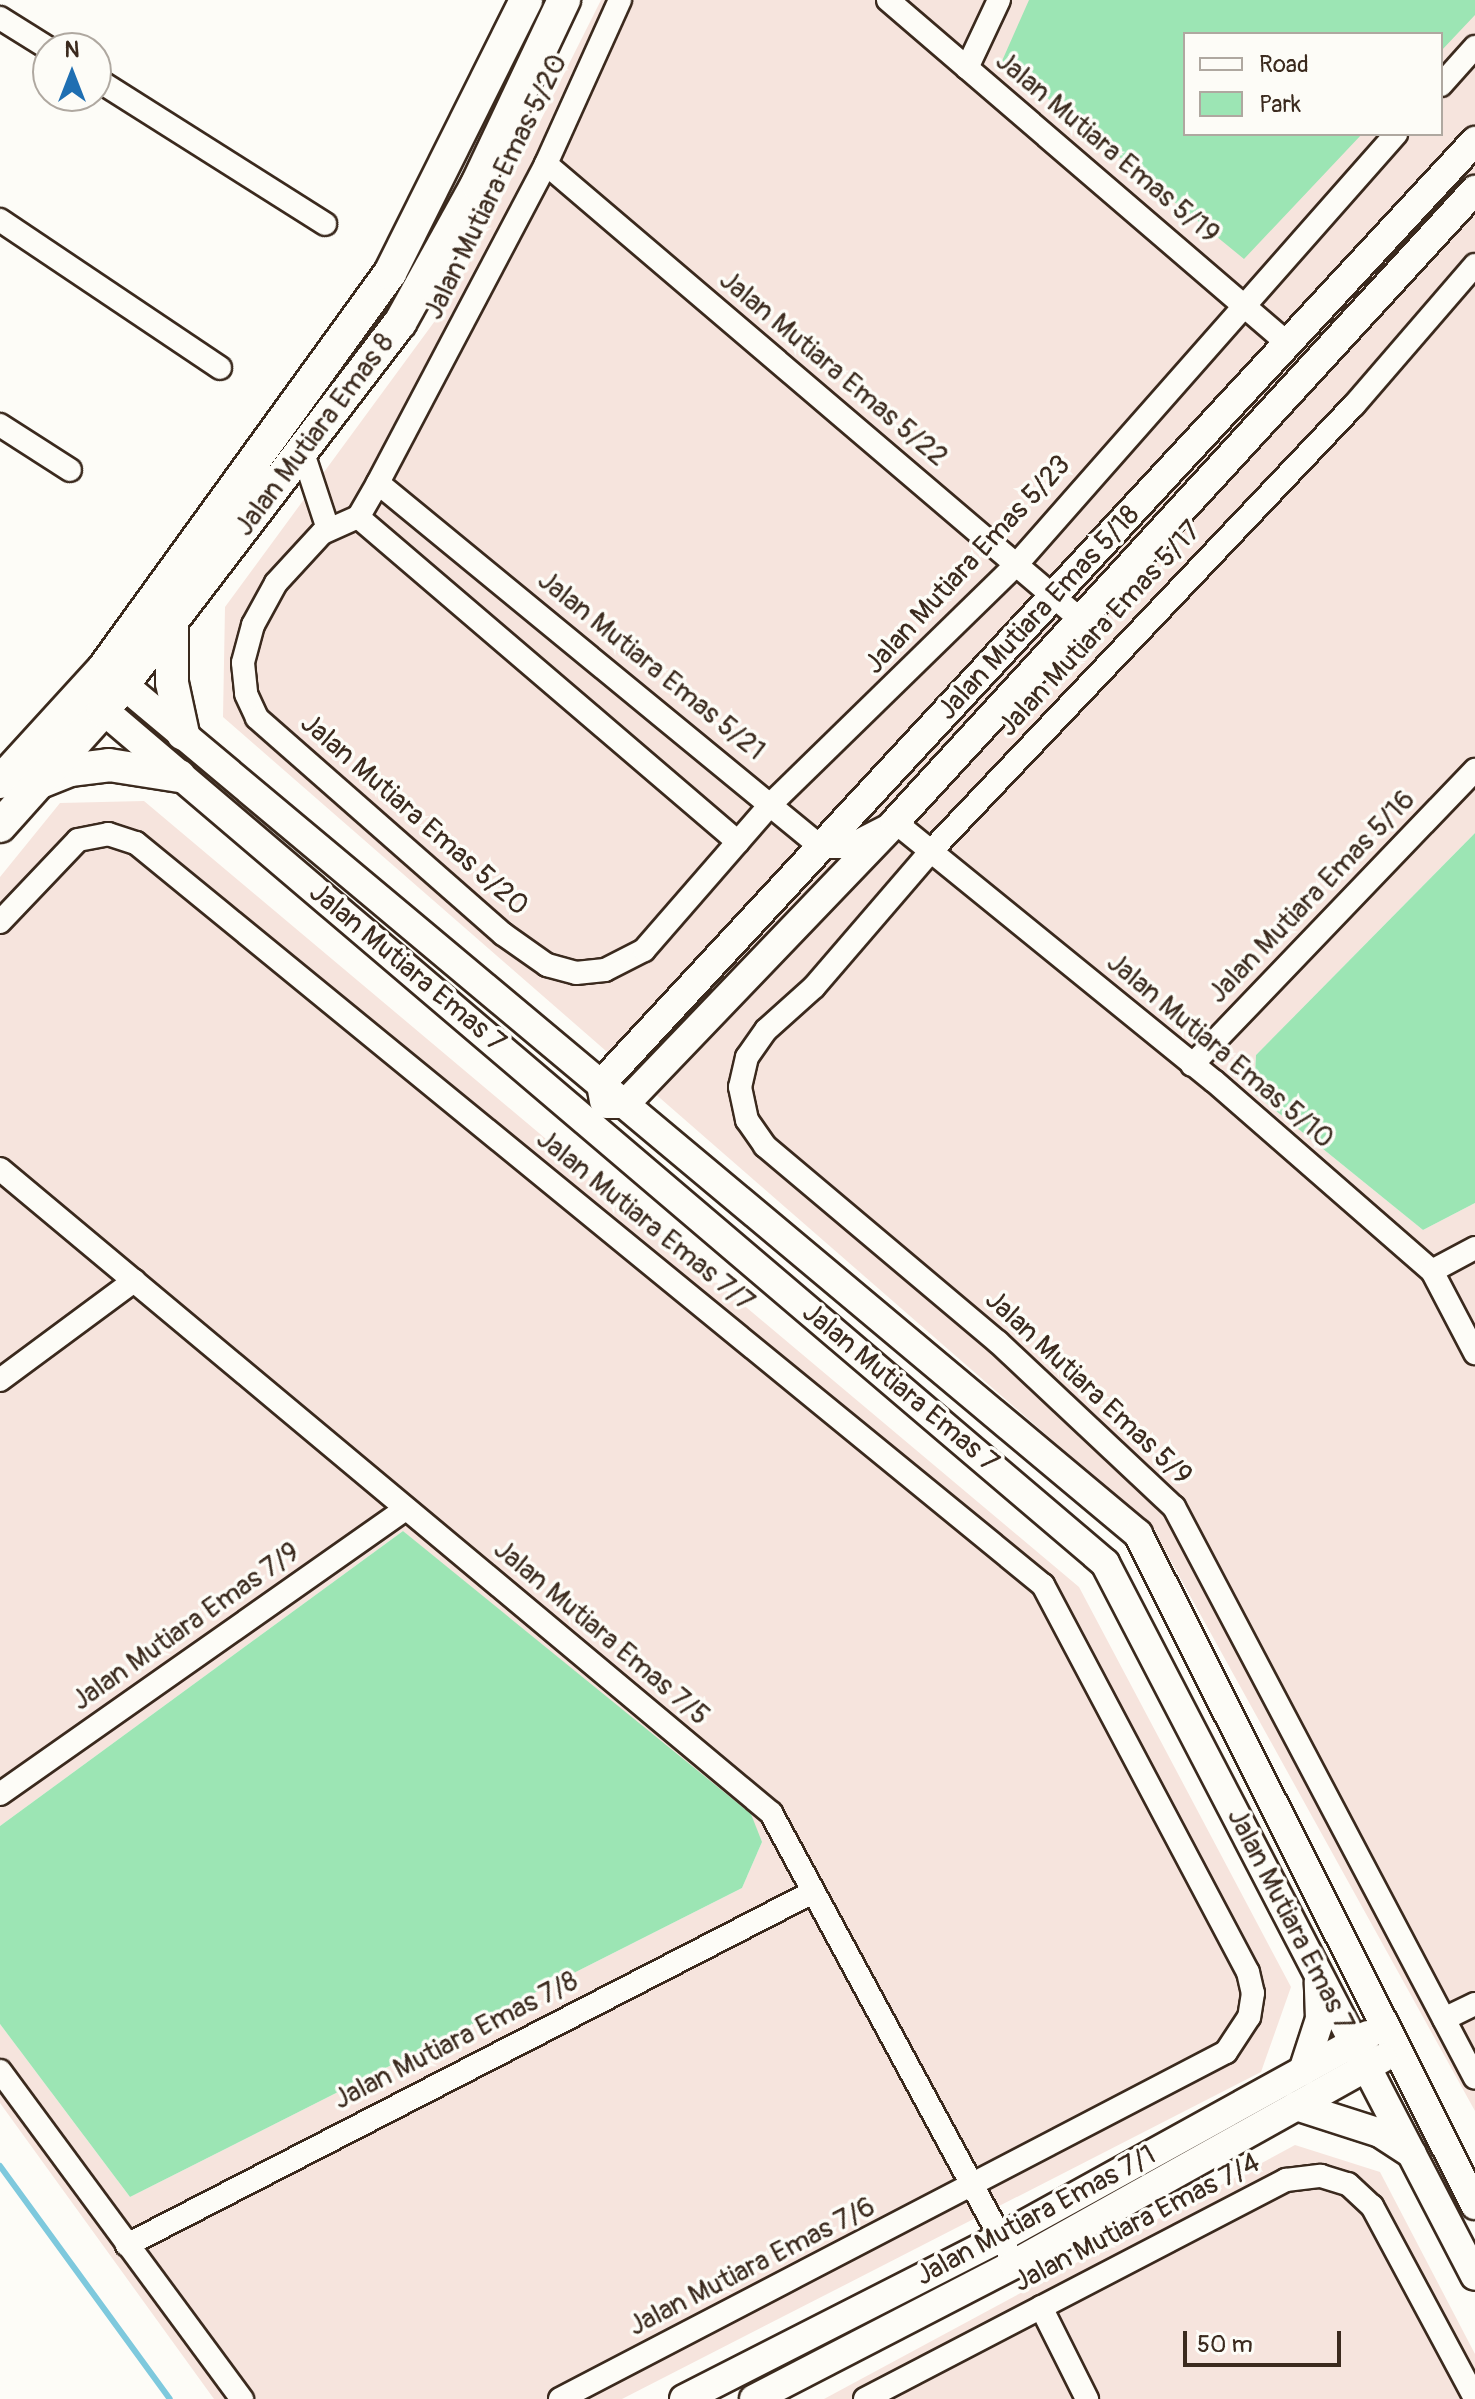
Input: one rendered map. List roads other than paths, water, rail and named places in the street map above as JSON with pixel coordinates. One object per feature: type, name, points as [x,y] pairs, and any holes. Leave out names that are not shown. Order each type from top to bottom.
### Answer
[{"type":"main road","name":"Jalan Mutiara Emas 8","points":[[0,826],[43,781],[93,702],[390,273],[526,0]]},
{"type":"main road","name":"Jalan Mutiara Emas 8","points":[[113,676],[172,621],[400,323],[477,184],[564,0]]},
{"type":"main road","points":[[172,621],[172,683],[183,734]]},
{"type":"main road","name":"Jalan Mutiara Emas 8","points":[[0,782],[93,702]]},
{"type":"main road","points":[[43,781],[70,770],[109,765],[179,776]]},
{"type":"street","name":"Jalan Mutiara Emas 5/20","points":[[547,965],[503,934],[257,718],[246,694],[243,663],[253,625],[276,583],[328,529],[358,517],[378,483],[546,164],[620,0]]},
{"type":"street","name":"Jalan Mutiara Emas 5/19","points":[[888,0],[1244,301],[1286,342]]},
{"type":"street","points":[[967,68],[999,0]]},
{"type":"street","points":[[0,18],[32,38]]},
{"type":"street","points":[[1443,83],[1475,47]]},
{"type":"street","points":[[112,89],[325,224]]},
{"type":"street","name":"Jalan Mutiara Emas 5/23","points":[[547,965],[590,973],[632,959],[772,803],[1016,565],[1244,301],[1394,136]]},
{"type":"street","name":"Jalan Mutiara Emas 5/18","points":[[610,1097],[821,847],[1055,598],[1286,342],[1475,141]]},
{"type":"street","name":"Jalan Mutiara Emas 5/22","points":[[546,164],[1081,620]]},
{"type":"street","name":"Jalan Mutiara Emas 5/18","points":[[610,1097],[895,822],[1475,190]]},
{"type":"street","points":[[0,220],[220,368]]},
{"type":"street","name":"Jalan Mutiara Emas 5/17","points":[[766,1030],[814,987],[931,851],[1354,405],[1475,265]]},
{"type":"street","points":[[0,425],[70,470]]},
{"type":"street","points":[[303,453],[328,529]]},
{"type":"street","name":"Jalan Mutiara Emas 5/21","points":[[378,483],[772,803],[821,847]]},
{"type":"street","points":[[358,517],[738,842]]},
{"type":"street","name":"Jalan Mutiara Emas 7","points":[[113,676],[610,1097],[1138,1534],[1475,2205]]},
{"type":"street","name":"Jalan Mutiara Emas 7","points":[[93,702],[1105,1563],[1475,2276]]},
{"type":"street","name":"Jalan Mutiara Emas 5/16","points":[[1192,1065],[1475,770]]},
{"type":"street","points":[[821,847],[846,847],[895,822]]},
{"type":"street","name":"Jalan Mutiara Emas 5/10","points":[[895,822],[1192,1065],[1432,1271],[1475,1353]]},
{"type":"street","name":"Jalan Mutiara Emas 7/7","points":[[0,922],[78,840],[108,834],[136,843],[1050,1592],[1248,1972],[1253,1993],[1249,2017],[1226,2052],[971,2189]]},
{"type":"street","name":"Jalan Mutiara Emas 5/9","points":[[766,1030],[742,1071],[743,1107],[753,1132],[998,1342],[1174,1507],[1475,2078]]},
{"type":"street","points":[[555,1093],[610,1097],[616,1146]]},
{"type":"street","name":"Jalan Mutiara Emas 7/5","points":[[0,1169],[771,1813],[1014,2264]]},
{"type":"street","points":[[1432,1271],[1475,1248]]},
{"type":"street","points":[[0,1380],[134,1281]]},
{"type":"street","name":"Jalan Mutiara Emas 7/9","points":[[0,1794],[406,1509]]},
{"type":"street","name":"Jalan Mutiara Emas 7/8","points":[[127,2245],[813,1892]]},
{"type":"street","points":[[1303,2071],[1320,2019],[1319,1975]]},
{"type":"street","points":[[1444,2019],[1475,2004]]},
{"type":"street","name":"Jalan Mutiara Emas 7/1","points":[[754,2399],[1014,2264],[1296,2106],[1360,2055],[1391,2038]]},
{"type":"street","name":"Jalan Mutiara Emas 7/1","points":[[684,2399],[1000,2238],[1303,2071],[1360,2055]]},
{"type":"street","points":[[0,2071],[242,2399]]},
{"type":"street","points":[[1296,2106],[1380,2133],[1413,2154]]},
{"type":"street","name":"Jalan Mutiara Emas 7/4","points":[[865,2399],[1286,2180],[1321,2176],[1348,2184],[1372,2206],[1475,2398]]},
{"type":"street","name":"Jalan Mutiara Emas 7/6","points":[[560,2399],[971,2189]]},
{"type":"street","points":[[1041,2307],[1087,2399]]},
{"type":"waterway","points":[[0,2166],[170,2399]]}]
